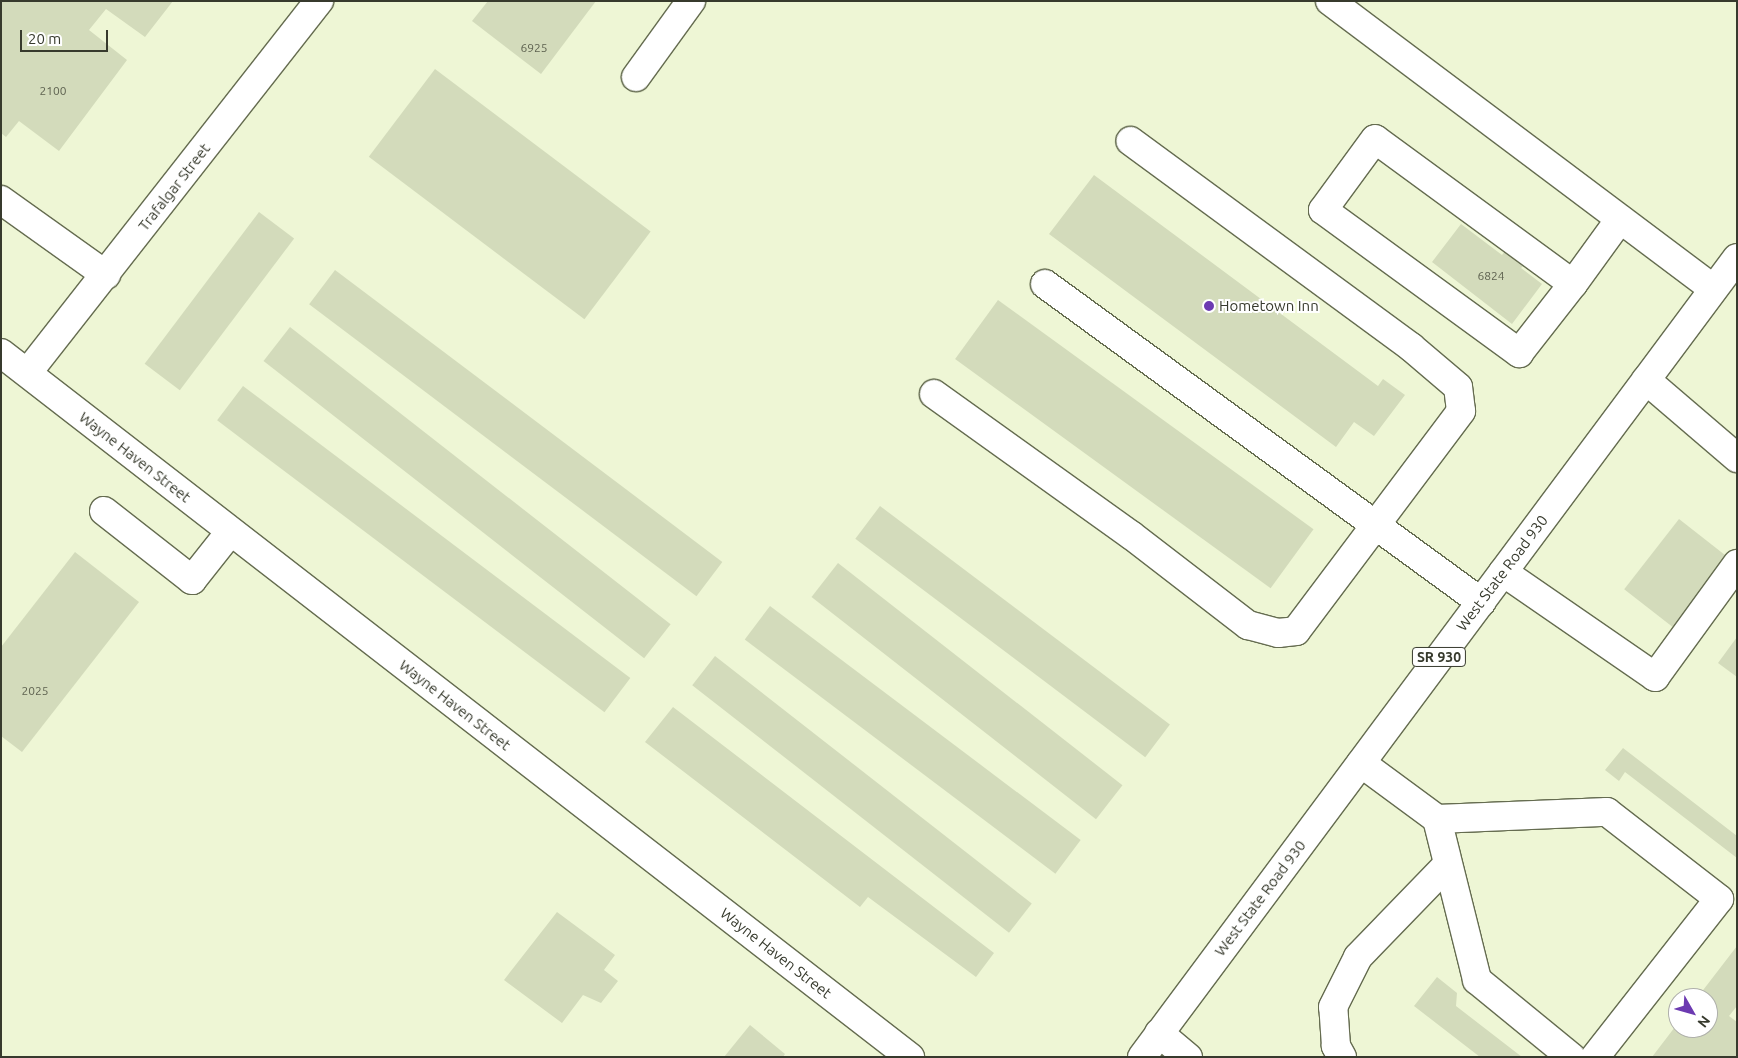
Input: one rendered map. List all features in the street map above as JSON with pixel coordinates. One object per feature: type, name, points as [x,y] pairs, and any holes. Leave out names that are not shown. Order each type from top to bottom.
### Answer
[{"type":"main road","name":"Trafalgar Street","points":[[28,372],[106,275],[319,1]]},
{"type":"main road","points":[[636,77],[691,1]]},
{"type":"main road","points":[[1330,1],[1713,290]]},
{"type":"main road","points":[[1573,284],[1375,139],[1323,210],[1520,353],[1573,284],[1620,219]]},
{"type":"main road","points":[[934,394],[1130,535],[1248,625],[1278,633],[1296,631],[1376,527],[1461,411],[1458,387],[1411,347],[1131,141]]},
{"type":"main road","points":[[1,200],[106,275]]},
{"type":"main road","name":"West State Road 930","points":[[1142,1057],[1737,258]]},
{"type":"main road","points":[[1045,284],[1481,602]]},
{"type":"main road","name":"Wayne Haven Street","points":[[1,353],[28,372],[230,532],[910,1057]]},
{"type":"main road","points":[[1646,380],[1737,458]]},
{"type":"main road","points":[[104,511],[192,580],[230,532]]},
{"type":"main road","points":[[1503,572],[1655,678],[1737,564]]},
{"type":"main road","points":[[1361,763],[1437,819],[1608,812],[1718,899],[1595,1057]]},
{"type":"main road","points":[[1437,819],[1476,980],[1571,1057]]},
{"type":"main road","points":[[1342,1057],[1336,1046],[1333,1007],[1358,957],[1447,865]]},
{"type":"main road","points":[[1159,1033],[1188,1057]]},
{"type":"building","points":[[1,1],[173,1],[145,37],[106,9],[89,30],[127,60],[59,151],[19,121],[6,137],[1,133]]},
{"type":"building","points":[[488,1],[596,1],[541,74],[472,21]]},
{"type":"building","points":[[435,69],[651,231],[584,319],[369,157]]},
{"type":"building","name":"Hometown Inn","points":[[1094,175],[1378,386],[1383,379],[1405,395],[1374,436],[1354,422],[1336,447],[1049,234]]},
{"type":"building","points":[[259,212],[294,238],[180,390],[145,364]]},
{"type":"building","points":[[1461,224],[1502,255],[1505,251],[1524,265],[1521,268],[1542,284],[1512,324],[1432,262]]},
{"type":"building","points":[[335,270],[722,562],[696,596],[309,304]]},
{"type":"building","points":[[998,300],[1314,529],[1271,588],[955,359]]},
{"type":"building","points":[[290,327],[671,624],[644,658],[264,361]]},
{"type":"building","points":[[243,386],[630,678],[604,712],[217,420]]},
{"type":"building","points":[[880,506],[1170,724],[1145,757],[855,539]]},
{"type":"building","points":[[1679,519],[1731,560],[1676,630],[1624,589]]},
{"type":"building","points":[[75,552],[139,602],[22,752],[1,736],[1,647]]},
{"type":"building","points":[[838,563],[1122,785],[1096,819],[812,597]]},
{"type":"building","points":[[770,606],[1081,840],[1055,874],[745,640]]},
{"type":"building","points":[[1737,637],[1737,677],[1718,663]]},
{"type":"building","points":[[715,656],[1032,903],[1009,933],[692,685]]},
{"type":"building","points":[[673,707],[994,953],[976,977],[868,897],[860,907],[645,742]]},
{"type":"building","points":[[1623,748],[1737,836],[1737,858],[1625,772],[1619,781],[1605,770]]},
{"type":"building","points":[[557,912],[615,955],[604,970],[618,981],[601,1003],[583,995],[562,1023],[504,980]]},
{"type":"building","points":[[1737,946],[1737,1006],[1729,1016],[1737,1022],[1737,1057],[1652,1057],[1668,1036],[1668,1038],[1718,1038],[1718,988],[1705,988]]},
{"type":"building","points":[[1437,977],[1457,993],[1456,1006],[1522,1057],[1480,1057],[1414,1006]]},
{"type":"building","points":[[750,1025],[785,1054],[783,1057],[724,1057]]},
{"type":"place","name":"Hometown Inn","points":[[1209,306]]}]
